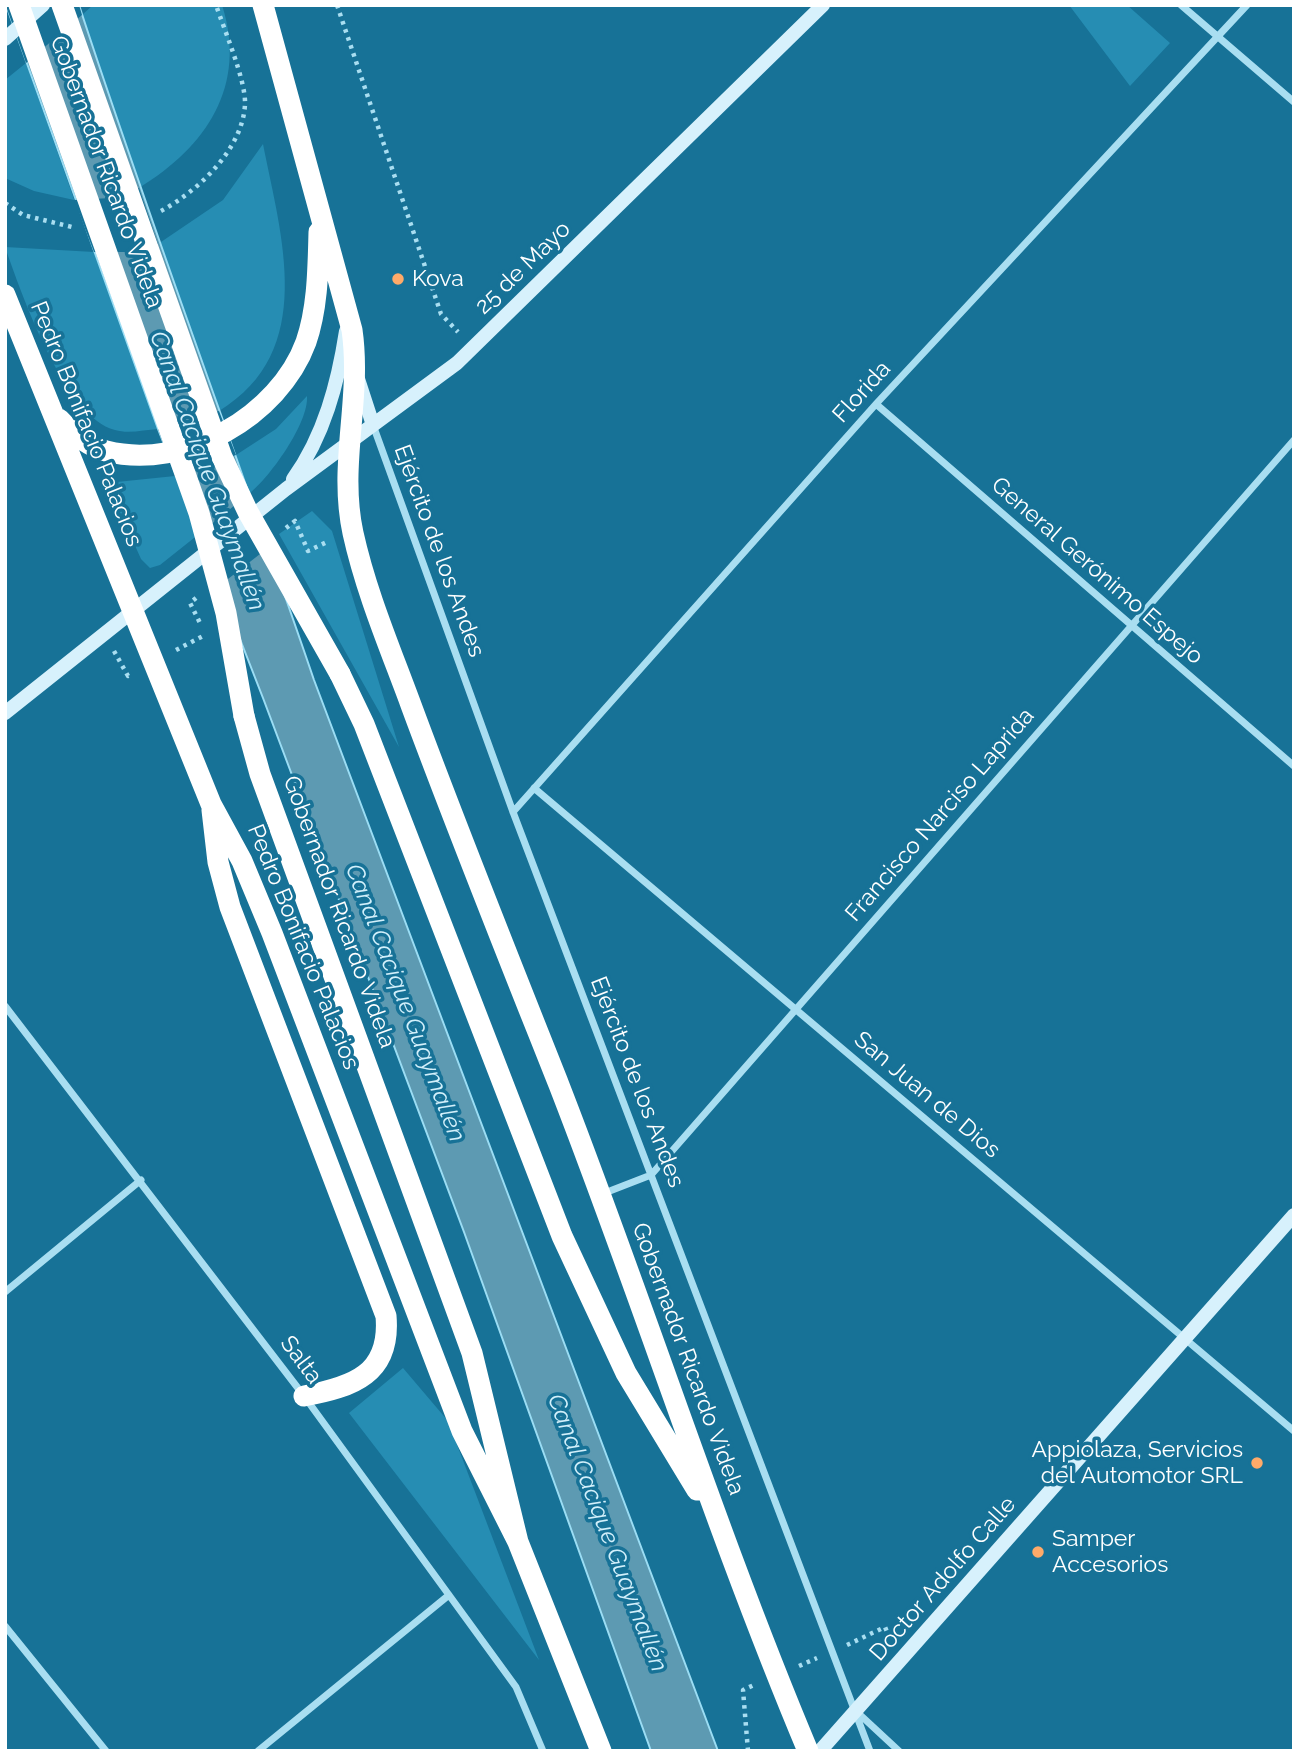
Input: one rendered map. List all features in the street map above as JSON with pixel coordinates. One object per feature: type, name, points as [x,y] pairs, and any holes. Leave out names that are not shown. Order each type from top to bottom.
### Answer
[{"type":"highway","name":"Gobernador Ricardo Videla","points":[[19,5],[199,513],[226,613],[244,716],[272,809],[472,1353],[519,1542],[601,1751]]},
{"type":"highway","name":"Gobernador Ricardo Videla","points":[[62,5],[222,457],[261,535],[340,674],[364,724],[562,1236],[626,1373],[721,1531]]},
{"type":"highway","name":"Gobernador Ricardo Videla","points":[[267,11],[348,315],[357,376],[346,474],[352,530],[363,572],[428,750],[601,1194],[721,1531],[776,1676],[808,1751]]},
{"type":"highway","points":[[55,415],[88,444],[104,451],[142,454],[166,451],[227,430],[261,407],[276,391],[306,343],[317,284],[320,209]]},
{"type":"highway","name":"Pedro Bonifacio Palacios","points":[[5,295],[211,804],[242,861],[272,933],[462,1431],[519,1542]]},
{"type":"highway","points":[[211,804],[218,862],[230,907],[386,1316],[388,1334],[383,1352],[366,1373],[345,1388],[304,1396]]},
{"type":"main road","points":[[10,35],[43,5]]},
{"type":"main road","name":"25 de Mayo","points":[[5,713],[286,489],[473,348],[823,5]]},
{"type":"main road","points":[[286,489],[320,432],[340,363],[348,315]]},
{"type":"main road","points":[[357,376],[373,425]]},
{"type":"main road","name":"Doctor Adolfo Calle","points":[[820,1751],[1294,1215]]},
{"type":"street","points":[[1181,5],[1294,102]]},
{"type":"street","name":"Florida","points":[[513,812],[876,404],[1247,5]]},
{"type":"street","name":"General Gerónimo Espejo","points":[[876,404],[1294,766]]},
{"type":"street","name":"Ejército de los Andes","points":[[373,425],[513,812],[870,1751]]},
{"type":"street","name":"Francisco Narciso Laprida","points":[[601,1194],[651,1174],[1294,440]]},
{"type":"street","name":"San Juan de Dios","points":[[534,788],[1294,1431]]},
{"type":"street","name":"Salta","points":[[5,1006],[304,1396],[516,1686],[543,1751]]},
{"type":"street","points":[[5,1292],[141,1180]]},
{"type":"street","points":[[258,1751],[449,1595]]},
{"type":"street","points":[[5,1626],[106,1751]]},
{"type":"street","points":[[856,1712],[900,1751]]},
{"type":"path","points":[[158,212],[188,193],[217,166],[242,121],[245,102],[242,88],[216,5]]},
{"type":"path","points":[[337,5],[441,314],[473,348]]},
{"type":"path","points":[[5,203],[23,215],[40,221],[85,229]]},
{"type":"path","points":[[276,535],[295,521],[308,551],[352,530]]},
{"type":"path","points":[[748,1751],[743,1690],[885,1627],[900,1662]]},
{"type":"shaded area","points":[[93,5],[222,5],[229,34],[229,62],[225,88],[215,112],[184,154],[139,188],[82,15]]},
{"type":"shaded area","points":[[1069,5],[1127,5],[1170,43],[1130,86]]},
{"type":"shaded area","points":[[26,63],[74,200],[34,191],[5,178],[5,80]]},
{"type":"shaded area","points":[[263,144],[283,253],[285,290],[281,324],[270,357],[250,386],[219,411],[158,244],[223,200]]},
{"type":"shaded area","points":[[5,247],[94,252],[158,429],[131,432],[115,430],[97,421],[79,403],[47,351]]},
{"type":"shaded area","points":[[307,396],[302,420],[287,449],[268,475],[250,493],[236,455],[276,429]]},
{"type":"shaded area","points":[[175,476],[199,534],[160,565],[150,568],[141,559],[107,483]]},
{"type":"shaded area","points":[[312,511],[332,531],[399,747],[279,534]]},
{"type":"shaded area","points":[[403,1368],[448,1421],[539,1660],[349,1413]]},
{"type":"water","name":"Canal Cacique Guaymallén","points":[[6,5],[79,5],[314,680],[718,1751],[651,1751],[464,1232],[263,698],[158,429]]},
{"type":"pier","points":[[79,5],[82,15],[26,63],[6,6]]},
{"type":"pier","points":[[139,188],[158,244],[126,252],[94,252],[74,200],[111,198]]},
{"type":"pier","points":[[219,411],[236,455],[175,476],[158,429]]},
{"type":"pier","points":[[250,493],[269,547],[219,586],[199,534]]},
{"type":"place","name":"Kova","points":[[398,279]]},
{"type":"place","name":"Appiolaza, Servicios del Automotor SRL","points":[[1257,1463]]},
{"type":"place","name":"Samper Accesorios","points":[[1038,1552]]}]
